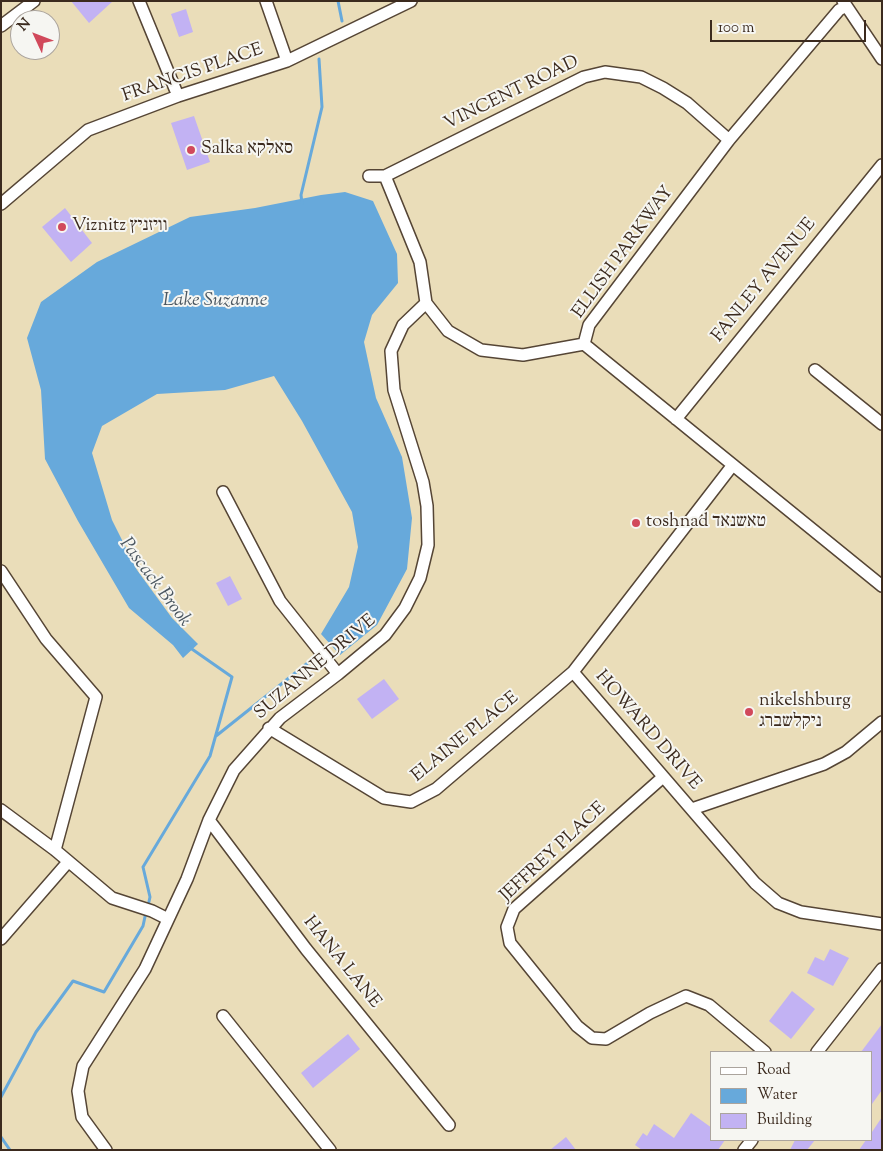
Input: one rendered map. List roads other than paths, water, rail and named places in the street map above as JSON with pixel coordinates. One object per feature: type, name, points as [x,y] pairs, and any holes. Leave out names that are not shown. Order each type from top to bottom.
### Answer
[{"type":"street","points":[[4,19],[34,1]]},
{"type":"street","points":[[139,1],[178,96]]},
{"type":"street","points":[[266,1],[287,61]]},
{"type":"street","name":"FRANCIS PLACE","points":[[1,204],[88,130],[178,96],[287,61],[410,1]]},
{"type":"street","points":[[845,4],[882,59]]},
{"type":"street","name":"ELLISH PARKWAY","points":[[845,4],[729,140],[589,325],[584,344],[882,586]]},
{"type":"street","name":"VINCENT ROAD","points":[[369,176],[386,176],[584,77],[605,72],[641,77],[663,88],[687,103],[729,140]]},
{"type":"street","name":"FANLEY AVENUE","points":[[676,419],[882,165]]},
{"type":"street","points":[[386,176],[420,262],[426,303],[448,331],[481,350],[523,355],[584,344]]},
{"type":"street","name":"SUZANNE DRIVE","points":[[106,1150],[82,1117],[78,1091],[83,1066],[145,970],[187,879],[209,820],[234,770],[269,728],[280,718],[385,635],[405,608],[420,578],[428,545],[426,498],[423,482],[394,390],[391,351],[403,325],[426,303]]},
{"type":"street","points":[[815,370],[882,424]]},
{"type":"street","name":"HOWARD DRIVE","points":[[732,466],[573,672],[755,883],[778,903],[801,912],[882,924]]},
{"type":"street","points":[[222,492],[280,601],[338,674]]},
{"type":"street","points":[[1,571],[46,639],[96,697],[55,850]]},
{"type":"street","name":"ELAINE PLACE","points":[[269,728],[384,798],[411,802],[436,789],[573,672]]},
{"type":"street","points":[[692,810],[824,764],[846,752],[882,722]]},
{"type":"street","name":"JEFFREY PLACE","points":[[663,777],[514,909],[507,927],[510,943],[577,1026],[592,1038],[606,1039],[650,1012],[686,996],[709,1005],[764,1051]]},
{"type":"street","points":[[1,810],[55,850],[112,898],[152,911],[168,919]]},
{"type":"street","name":"HANA LANE","points":[[209,820],[306,949],[449,1125]]},
{"type":"street","points":[[1,939],[68,862]]},
{"type":"street","points":[[818,1051],[882,969]]},
{"type":"street","points":[[223,1016],[330,1150]]},
{"type":"water","name":"Lake Suzanne","points":[[345,192],[373,201],[397,254],[398,283],[372,315],[364,342],[376,398],[402,457],[412,518],[407,569],[377,625],[340,655],[321,634],[349,587],[358,547],[352,512],[302,421],[274,376],[225,390],[157,394],[102,426],[92,453],[112,520],[137,570],[172,618],[198,644],[183,658],[173,645],[129,608],[78,521],[45,459],[41,390],[27,338],[41,302],[97,262],[190,217]]},
{"type":"waterway","name":"Pascack Brook","points":[[338,1],[342,21]]},
{"type":"waterway","name":"Pascack Brook","points":[[302,203],[301,195],[322,107],[319,59]]},
{"type":"waterway","name":"Pascack Brook","points":[[148,906],[150,897],[143,867],[210,756],[232,677],[189,647]]},
{"type":"waterway","points":[[216,736],[314,658]]},
{"type":"waterway","name":"Pascack Brook","points":[[1,1097],[36,1032],[73,981],[104,992],[143,926],[146,912]]},
{"type":"waterway","points":[[1,1137],[10,1150]]},
{"type":"place","name":"Salka סאלקא","points":[[191,150]]},
{"type":"place","name":"Viznitz וויזניץ","points":[[62,227]]},
{"type":"place","name":"toshnad טאשנאד","points":[[636,523]]},
{"type":"place","name":"nikelshburg ניקלשברג","points":[[749,712]]}]
